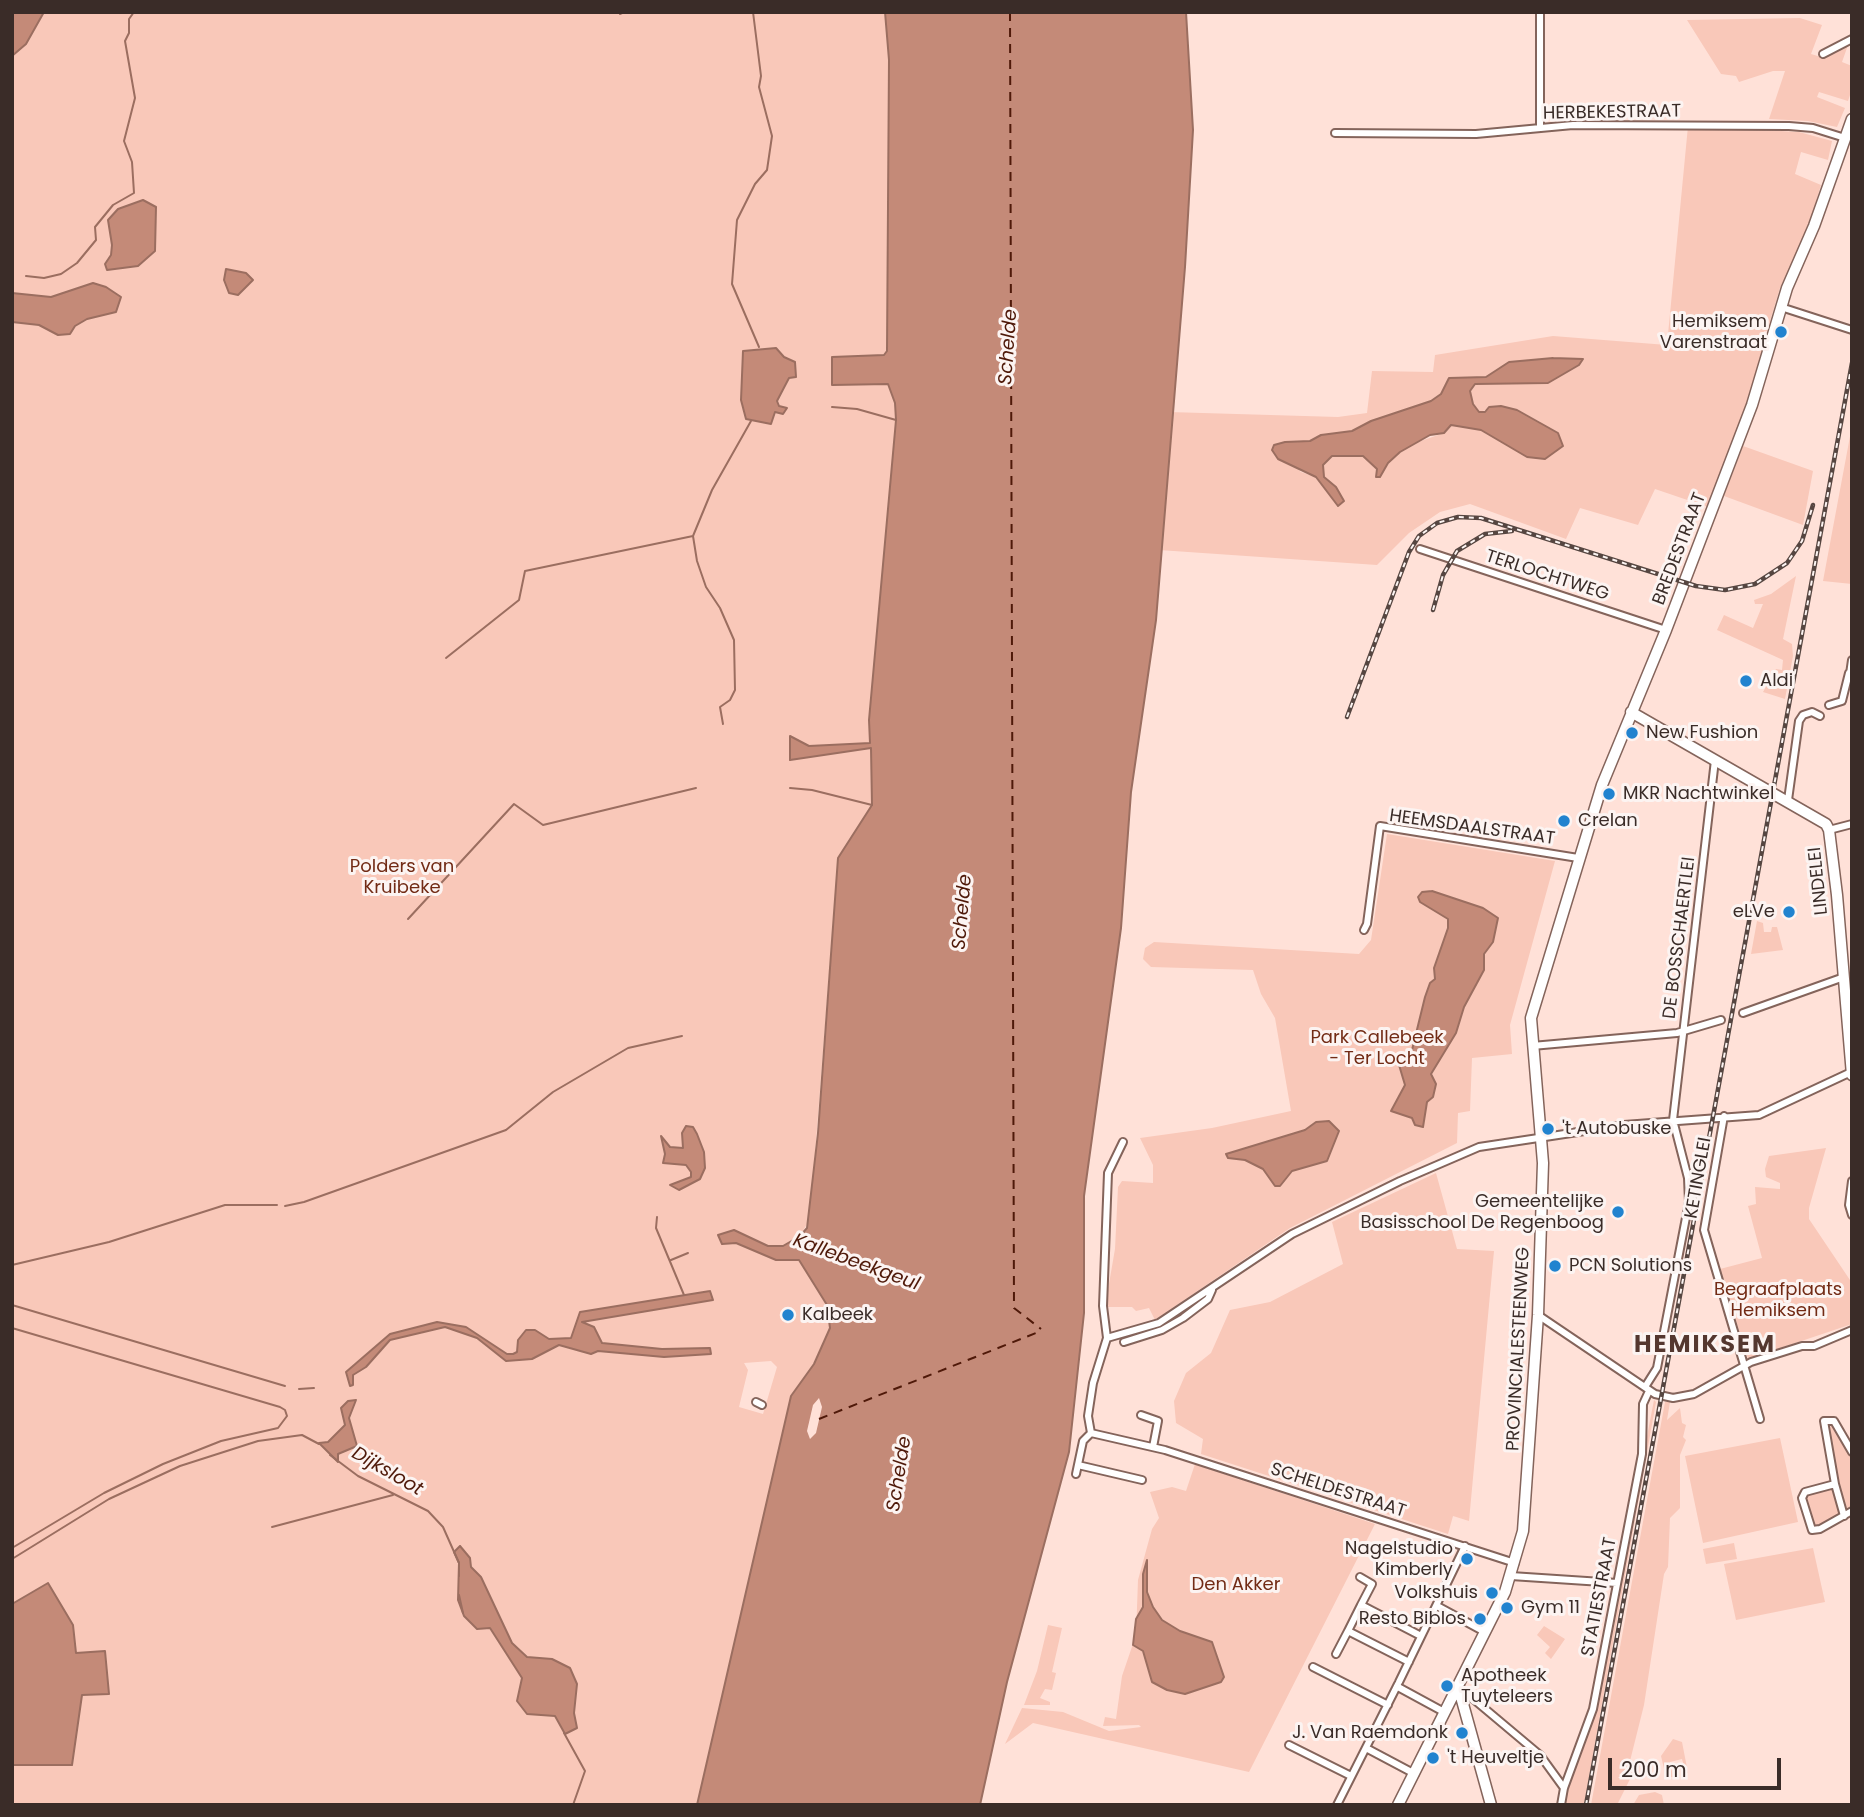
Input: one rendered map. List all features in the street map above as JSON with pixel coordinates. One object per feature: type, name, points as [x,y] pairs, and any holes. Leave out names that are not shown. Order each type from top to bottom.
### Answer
[{"type":"main road","name":"BREDESTRAAT","points":[[1578,858],[1602,785],[1666,630],[1755,396],[1852,119]]},
{"type":"main road","name":"BREDESTRAAT","points":[[1755,396],[1787,288],[1814,226]]},
{"type":"main road","name":"LINDELEI","points":[[1631,712],[1821,819],[1829,830],[1844,977],[1850,1074]]},
{"type":"main road","name":"PROVINCIALESTEENWEG","points":[[1398,1805],[1485,1632],[1515,1563],[1525,1504],[1538,1315],[1541,1136],[1531,1018],[1578,858]]},
{"type":"main road","points":[[1458,1686],[1491,1805]]},
{"type":"street","points":[[1540,12],[1540,128]]},
{"type":"street","points":[[1823,54],[1852,39]]},
{"type":"street","name":"HERBEKESTRAAT","points":[[1335,133],[1476,134],[1540,128],[1802,127],[1845,138]]},
{"type":"street","points":[[1787,309],[1852,330]]},
{"type":"street","name":"TERLOCHTWEG","points":[[1420,549],[1666,630]]},
{"type":"street","points":[[1829,705],[1842,701],[1852,660]]},
{"type":"street","points":[[1788,800],[1799,721],[1812,712],[1820,716]]},
{"type":"street","name":"DE BOSSCHAERTLEI","points":[[1673,1120],[1715,760]]},
{"type":"street","points":[[1829,830],[1852,824]]},
{"type":"street","name":"HEEMSDAALSTRAAT","points":[[1364,930],[1380,826],[1578,858]]},
{"type":"street","points":[[1743,1013],[1844,977]]},
{"type":"street","points":[[1532,1046],[1684,1032],[1721,1020]]},
{"type":"street","points":[[1107,1338],[1159,1323],[1292,1234],[1479,1147],[1541,1136],[1673,1120],[1759,1115],[1850,1074]]},
{"type":"street","name":"KETINGLEI","points":[[1724,1116],[1704,1230],[1760,1419]]},
{"type":"street","name":"STATIESTRAAT","points":[[1561,1805],[1564,1788],[1593,1709],[1642,1454],[1643,1404],[1657,1368],[1690,1193],[1673,1120]]},
{"type":"street","points":[[1076,1474],[1083,1441],[1091,1433],[1088,1416],[1093,1383],[1107,1338],[1102,1306],[1108,1172],[1123,1142]]},
{"type":"street","points":[[1852,1181],[1849,1205],[1852,1215]]},
{"type":"street","points":[[1124,1342],[1163,1330],[1183,1318],[1208,1299],[1213,1288]]},
{"type":"street","points":[[1538,1315],[1647,1389],[1664,1397],[1687,1397],[1745,1365],[1802,1346],[1814,1346],[1852,1330]]},
{"type":"street","points":[[1140,1415],[1158,1421],[1153,1447]]},
{"type":"street","points":[[1844,1516],[1835,1484],[1824,1421],[1834,1420],[1852,1452]]},
{"type":"street","name":"SCHELDESTRAAT","points":[[1091,1433],[1153,1447],[1515,1563]]},
{"type":"street","points":[[1078,1465],[1142,1480]]},
{"type":"street","points":[[1835,1484],[1803,1495],[1808,1523],[1816,1531],[1852,1511]]},
{"type":"street","points":[[1337,1805],[1465,1546]]},
{"type":"street","points":[[1511,1576],[1617,1583]]},
{"type":"street","points":[[1336,1654],[1372,1584],[1360,1577]]},
{"type":"street","points":[[1361,1605],[1422,1636]]},
{"type":"street","points":[[1437,1606],[1485,1632]]},
{"type":"street","points":[[1348,1631],[1409,1662]]},
{"type":"street","points":[[1313,1667],[1388,1705]]},
{"type":"street","points":[[1399,1684],[1444,1712]]},
{"type":"street","points":[[1458,1686],[1540,1755],[1564,1788]]},
{"type":"street","points":[[1289,1745],[1351,1776]]},
{"type":"street","points":[[1366,1748],[1415,1774]]},
{"type":"green space","name":"Polders van Kruibeke","points":[[44,12],[885,12],[889,60],[887,351],[884,355],[832,357],[832,385],[888,384],[895,403],[896,420],[869,720],[871,743],[809,746],[790,737],[791,760],[871,748],[872,805],[838,858],[810,1219],[800,1236],[783,1246],[768,1246],[744,1234],[722,1244],[736,1243],[776,1260],[799,1260],[827,1305],[830,1328],[814,1364],[791,1396],[697,1805],[12,1805],[12,56]],"holes":[[[771,1361],[777,1367],[763,1414],[739,1407],[748,1370],[744,1363]]]},
{"type":"green space","points":[[1800,18],[1822,25],[1811,54],[1821,57],[1848,45],[1842,62],[1852,66],[1852,89],[1848,101],[1819,92],[1817,97],[1845,108],[1837,127],[1808,121],[1769,119],[1785,71],[1773,71],[1739,82],[1736,76],[1721,74],[1687,20]]},
{"type":"green space","points":[[1688,126],[1799,132],[1832,141],[1828,160],[1801,152],[1795,174],[1821,185],[1807,232],[1780,288],[1767,331],[1764,331],[1762,340],[1765,341],[1749,397],[1708,507],[1655,489],[1638,525],[1580,508],[1566,539],[1470,504],[1440,512],[1409,533],[1377,565],[1159,550],[1169,412],[1338,417],[1367,413],[1372,371],[1433,372],[1435,355],[1553,336],[1667,345]],"holes":[[[1553,358],[1582,360],[1548,383],[1475,384],[1470,391],[1473,404],[1479,412],[1501,406],[1517,410],[1540,422],[1546,459],[1527,457],[1481,430],[1451,425],[1444,433],[1412,444],[1377,469],[1363,456],[1332,456],[1323,465],[1324,477],[1336,487],[1344,501],[1339,506],[1316,477],[1301,472],[1294,465],[1285,442],[1310,441],[1321,435],[1352,431],[1371,421],[1431,401],[1441,394],[1449,378],[1486,377],[1509,362]]]},
{"type":"green space","points":[[1852,431],[1852,584],[1823,581]]},
{"type":"green space","points":[[1743,446],[1813,471],[1803,525],[1724,496]]},
{"type":"green space","points":[[1796,576],[1783,639],[1792,644],[1793,656],[1785,699],[1763,692],[1776,669],[1782,670],[1783,660],[1717,630],[1724,615],[1753,628],[1763,604],[1755,604],[1754,600],[1771,594]]},
{"type":"green space","name":"Park Callebeek - Ter Locht","points":[[1387,834],[1555,861],[1510,1025],[1512,1054],[1472,1058],[1470,1111],[1458,1113],[1457,1143],[1290,1228],[1155,1320],[1149,1308],[1136,1311],[1132,1307],[1105,1307],[1115,1249],[1118,1187],[1122,1181],[1153,1183],[1153,1165],[1140,1138],[1212,1128],[1291,1111],[1275,1018],[1261,994],[1253,970],[1151,967],[1143,959],[1145,948],[1154,942],[1359,954],[1371,940]]},
{"type":"green space","points":[[1757,921],[1763,923],[1764,932],[1771,932],[1772,927],[1777,927],[1783,950],[1751,954]]},
{"type":"green space","name":"Begraafplaats Hemiksem","points":[[1826,1148],[1809,1208],[1809,1219],[1852,1283],[1852,1324],[1748,1359],[1720,1269],[1762,1258],[1748,1206],[1756,1204],[1755,1187],[1780,1189],[1780,1183],[1766,1177],[1765,1169],[1769,1156]]},
{"type":"green space","points":[[1436,1173],[1457,1249],[1494,1251],[1469,1521],[1453,1516],[1448,1534],[1201,1454],[1203,1439],[1176,1423],[1174,1401],[1186,1373],[1211,1353],[1230,1310],[1270,1302],[1343,1264],[1332,1222]]},
{"type":"green space","points":[[1654,1400],[1656,1402],[1584,1805],[1563,1805],[1594,1711]]},
{"type":"green space","points":[[1665,1402],[1670,1402],[1667,1420],[1680,1408],[1682,1423],[1686,1425],[1683,1437],[1686,1440],[1680,1455],[1680,1508],[1670,1518],[1668,1567],[1664,1574],[1644,1705],[1630,1761],[1634,1771],[1617,1805],[1591,1805]]},
{"type":"green space","points":[[1829,1419],[1852,1452],[1852,1511],[1812,1530],[1803,1495],[1835,1484],[1823,1425]]},
{"type":"green space","points":[[1780,1438],[1798,1522],[1703,1543],[1685,1456]]},
{"type":"green space","name":"Den Akker","points":[[1195,1464],[1375,1524],[1249,1772],[1033,1723],[1005,1744],[1022,1708],[1063,1712],[1109,1731],[1141,1727],[1103,1726],[1105,1717],[1116,1719],[1122,1676],[1136,1635],[1138,1580],[1152,1529],[1159,1518],[1150,1492],[1172,1487],[1186,1491]]},
{"type":"green space","points":[[1734,1543],[1737,1559],[1706,1564],[1703,1549]]},
{"type":"green space","points":[[1813,1548],[1825,1602],[1736,1620],[1724,1564]]},
{"type":"green space","points":[[1048,1625],[1062,1628],[1052,1672],[1056,1673],[1052,1690],[1045,1689],[1040,1698],[1050,1702],[1050,1705],[1024,1705],[1037,1671]]},
{"type":"green space","points":[[1544,1626],[1565,1639],[1551,1659],[1545,1653],[1550,1647],[1537,1635]]},
{"type":"green space","points":[[1673,1739],[1682,1742],[1688,1773],[1686,1774],[1682,1759],[1670,1762],[1673,1777],[1666,1777],[1661,1756]]},
{"type":"green space","points":[[1655,1792],[1662,1795],[1664,1805],[1633,1805],[1639,1795]]},
{"type":"water","points":[[12,12],[44,12],[26,44],[12,56]]},
{"type":"water","name":"Schelde","points":[[885,12],[1186,12],[1193,130],[1185,267],[1156,620],[1131,792],[1121,928],[1084,1196],[1084,1313],[1069,1452],[1007,1682],[980,1805],[697,1805],[791,1396],[814,1364],[830,1328],[827,1305],[799,1260],[776,1260],[736,1243],[722,1244],[718,1235],[734,1230],[768,1246],[783,1246],[800,1236],[807,1228],[818,1133],[838,858],[872,805],[871,748],[790,760],[790,736],[809,746],[870,743],[869,720],[896,420],[895,403],[888,384],[832,385],[832,357],[884,355],[887,351],[889,60]]},
{"type":"water","points":[[143,200],[156,207],[155,251],[138,266],[107,270],[105,264],[111,255],[112,245],[108,220],[118,209]]},
{"type":"water","points":[[226,269],[246,273],[253,280],[238,295],[229,293],[224,280]]},
{"type":"water","points":[[93,283],[106,287],[121,297],[116,312],[87,319],[75,326],[70,334],[58,335],[39,325],[12,322],[12,293],[51,297]]},
{"type":"water","points":[[776,348],[784,357],[795,362],[796,377],[789,378],[777,401],[779,406],[787,408],[783,414],[775,412],[771,424],[746,419],[741,400],[743,351]]},
{"type":"water","points":[[1553,358],[1583,359],[1579,365],[1548,383],[1475,384],[1470,391],[1473,404],[1479,412],[1485,412],[1489,407],[1501,406],[1517,410],[1558,433],[1563,446],[1545,459],[1527,457],[1481,430],[1451,425],[1444,433],[1430,435],[1400,452],[1388,463],[1380,477],[1376,477],[1377,469],[1363,456],[1332,456],[1323,465],[1324,477],[1336,487],[1344,501],[1338,506],[1316,477],[1278,459],[1272,450],[1274,445],[1285,442],[1310,441],[1321,435],[1352,431],[1371,421],[1431,401],[1441,394],[1449,378],[1486,377],[1509,362]]},
{"type":"water","points":[[1432,891],[1483,908],[1498,918],[1493,942],[1484,954],[1484,970],[1464,1007],[1456,1033],[1431,1074],[1436,1084],[1433,1097],[1427,1102],[1423,1127],[1415,1125],[1412,1118],[1391,1111],[1405,1085],[1399,1065],[1412,1050],[1425,997],[1430,983],[1435,979],[1434,968],[1448,928],[1448,919],[1420,902],[1418,897],[1422,892]]},
{"type":"water","points":[[1329,1121],[1339,1131],[1327,1161],[1292,1171],[1280,1186],[1275,1186],[1263,1169],[1245,1160],[1228,1158],[1226,1154],[1305,1130],[1316,1122]]},
{"type":"water","points":[[686,1126],[693,1127],[697,1134],[704,1152],[705,1168],[700,1179],[679,1190],[670,1185],[691,1177],[691,1172],[686,1165],[663,1163],[665,1154],[661,1136],[670,1147],[683,1148],[682,1133]]},
{"type":"water","points":[[710,1291],[713,1300],[582,1322],[594,1327],[602,1343],[662,1349],[710,1348],[711,1354],[664,1357],[598,1351],[591,1354],[559,1345],[532,1359],[506,1361],[477,1338],[445,1327],[390,1340],[366,1367],[353,1375],[353,1385],[350,1386],[346,1372],[390,1334],[437,1322],[466,1327],[507,1354],[513,1354],[517,1352],[518,1340],[526,1330],[535,1330],[549,1339],[571,1338],[580,1312]]},
{"type":"water","points":[[356,1400],[349,1418],[357,1446],[338,1454],[338,1462],[319,1443],[328,1442],[345,1425],[341,1408],[348,1401]]},
{"type":"water","points":[[460,1546],[470,1558],[471,1567],[481,1577],[512,1643],[527,1657],[552,1659],[570,1668],[577,1684],[574,1713],[577,1728],[565,1734],[555,1716],[527,1714],[517,1701],[522,1678],[490,1628],[477,1629],[464,1616],[458,1600],[459,1563],[454,1552]]},
{"type":"water","points":[[1147,1560],[1147,1592],[1153,1607],[1162,1620],[1180,1631],[1212,1642],[1224,1677],[1221,1682],[1185,1694],[1167,1690],[1152,1682],[1143,1651],[1133,1645],[1136,1619],[1143,1607],[1143,1574]]},
{"type":"water","points":[[48,1583],[73,1625],[76,1653],[105,1651],[109,1694],[82,1695],[72,1765],[12,1765],[12,1604]]},
{"type":"pier","points":[[819,1398],[822,1407],[816,1433],[810,1439],[807,1431],[813,1405]]},
{"type":"waterway","points":[[26,276],[44,278],[61,274],[77,263],[96,240],[95,227],[113,205],[134,193],[132,162],[124,141],[135,98],[125,41],[129,33],[129,19],[134,12]]},
{"type":"waterway","points":[[620,14],[624,12]]},
{"type":"waterway","points":[[753,12],[761,76],[759,87],[772,136],[767,170],[755,184],[737,220],[732,284],[759,347]]},
{"type":"waterway","points":[[832,407],[857,409],[896,420]]},
{"type":"waterway","points":[[723,724],[720,707],[730,700],[735,690],[734,640],[720,608],[706,587],[697,561],[693,536],[712,490],[751,421]]},
{"type":"waterway","points":[[446,658],[519,600],[525,571],[693,536]]},
{"type":"waterway","points":[[408,919],[514,804],[543,825],[696,788]]},
{"type":"waterway","points":[[790,788],[812,790],[872,805]]},
{"type":"waterway","points":[[285,1206],[304,1202],[506,1130],[553,1092],[628,1048],[682,1036]]},
{"type":"waterway","points":[[12,1265],[109,1242],[225,1205],[277,1205]]},
{"type":"waterway","points":[[657,1217],[656,1228],[684,1295]]},
{"type":"waterway","name":"Kallebeekgeul","points":[[671,1260],[688,1253]]},
{"type":"waterway","points":[[12,1305],[285,1386]]},
{"type":"waterway","points":[[12,1328],[280,1407],[285,1410],[287,1416],[278,1428],[221,1441],[163,1464],[104,1493],[12,1548]]},
{"type":"waterway","points":[[299,1389],[314,1388]]},
{"type":"waterway","name":"Dijksloot","points":[[12,1559],[109,1499],[180,1466],[258,1441],[302,1435],[319,1444]]},
{"type":"waterway","name":"Dijksloot","points":[[330,1455],[358,1476],[428,1511],[443,1527],[459,1563],[459,1576]]},
{"type":"waterway","points":[[272,1527],[393,1495]]},
{"type":"waterway","name":"Dijksloot","points":[[459,1595],[463,1613]]},
{"type":"waterway","name":"Dijksloot","points":[[564,1733],[585,1771],[573,1805]]},
{"type":"ferry route","points":[[1010,12],[1014,1308],[1041,1329]]},
{"type":"ferry route","points":[[819,1419],[1041,1331]]},
{"type":"railway","points":[[1586,1805],[1852,363]]},
{"type":"railway","points":[[1347,717],[1409,552],[1419,536],[1437,523],[1458,517],[1481,518],[1696,586],[1725,590],[1755,584],[1787,563],[1802,541],[1813,505]]},
{"type":"railway","points":[[1433,610],[1443,575],[1457,551],[1485,534],[1512,531]]},
{"type":"place","name":"Hemiksem Varenstraat","points":[[1781,332]]},
{"type":"place","name":"Aldi","points":[[1746,681]]},
{"type":"place","name":"New Fushion","points":[[1632,733]]},
{"type":"place","name":"MKR Nachtwinkel","points":[[1609,794]]},
{"type":"place","name":"Crelan","points":[[1564,821]]},
{"type":"place","name":"eLVe","points":[[1789,912]]},
{"type":"place","name":"'t Autobuske","points":[[1548,1129]]},
{"type":"place","name":"Gemeentelijke Basisschool De Regenboog","points":[[1618,1212]]},
{"type":"place","name":"PCN Solutions","points":[[1555,1266]]},
{"type":"place","name":"Kalbeek","points":[[788,1315]]},
{"type":"place","name":"Nagelstudio Kimberly","points":[[1467,1559]]},
{"type":"place","name":"Volkshuis","points":[[1492,1593]]},
{"type":"place","name":"Gym 11","points":[[1507,1608]]},
{"type":"place","name":"Resto Biblos","points":[[1480,1619]]},
{"type":"place","name":"Apotheek Tuyteleers","points":[[1447,1686]]},
{"type":"place","name":"J. Van Raemdonk","points":[[1462,1733]]},
{"type":"place","name":"'t Heuveltje","points":[[1433,1758]]},
{"type":"district","name":"HEMIKSEM","points":[[1705,1346]]}]
